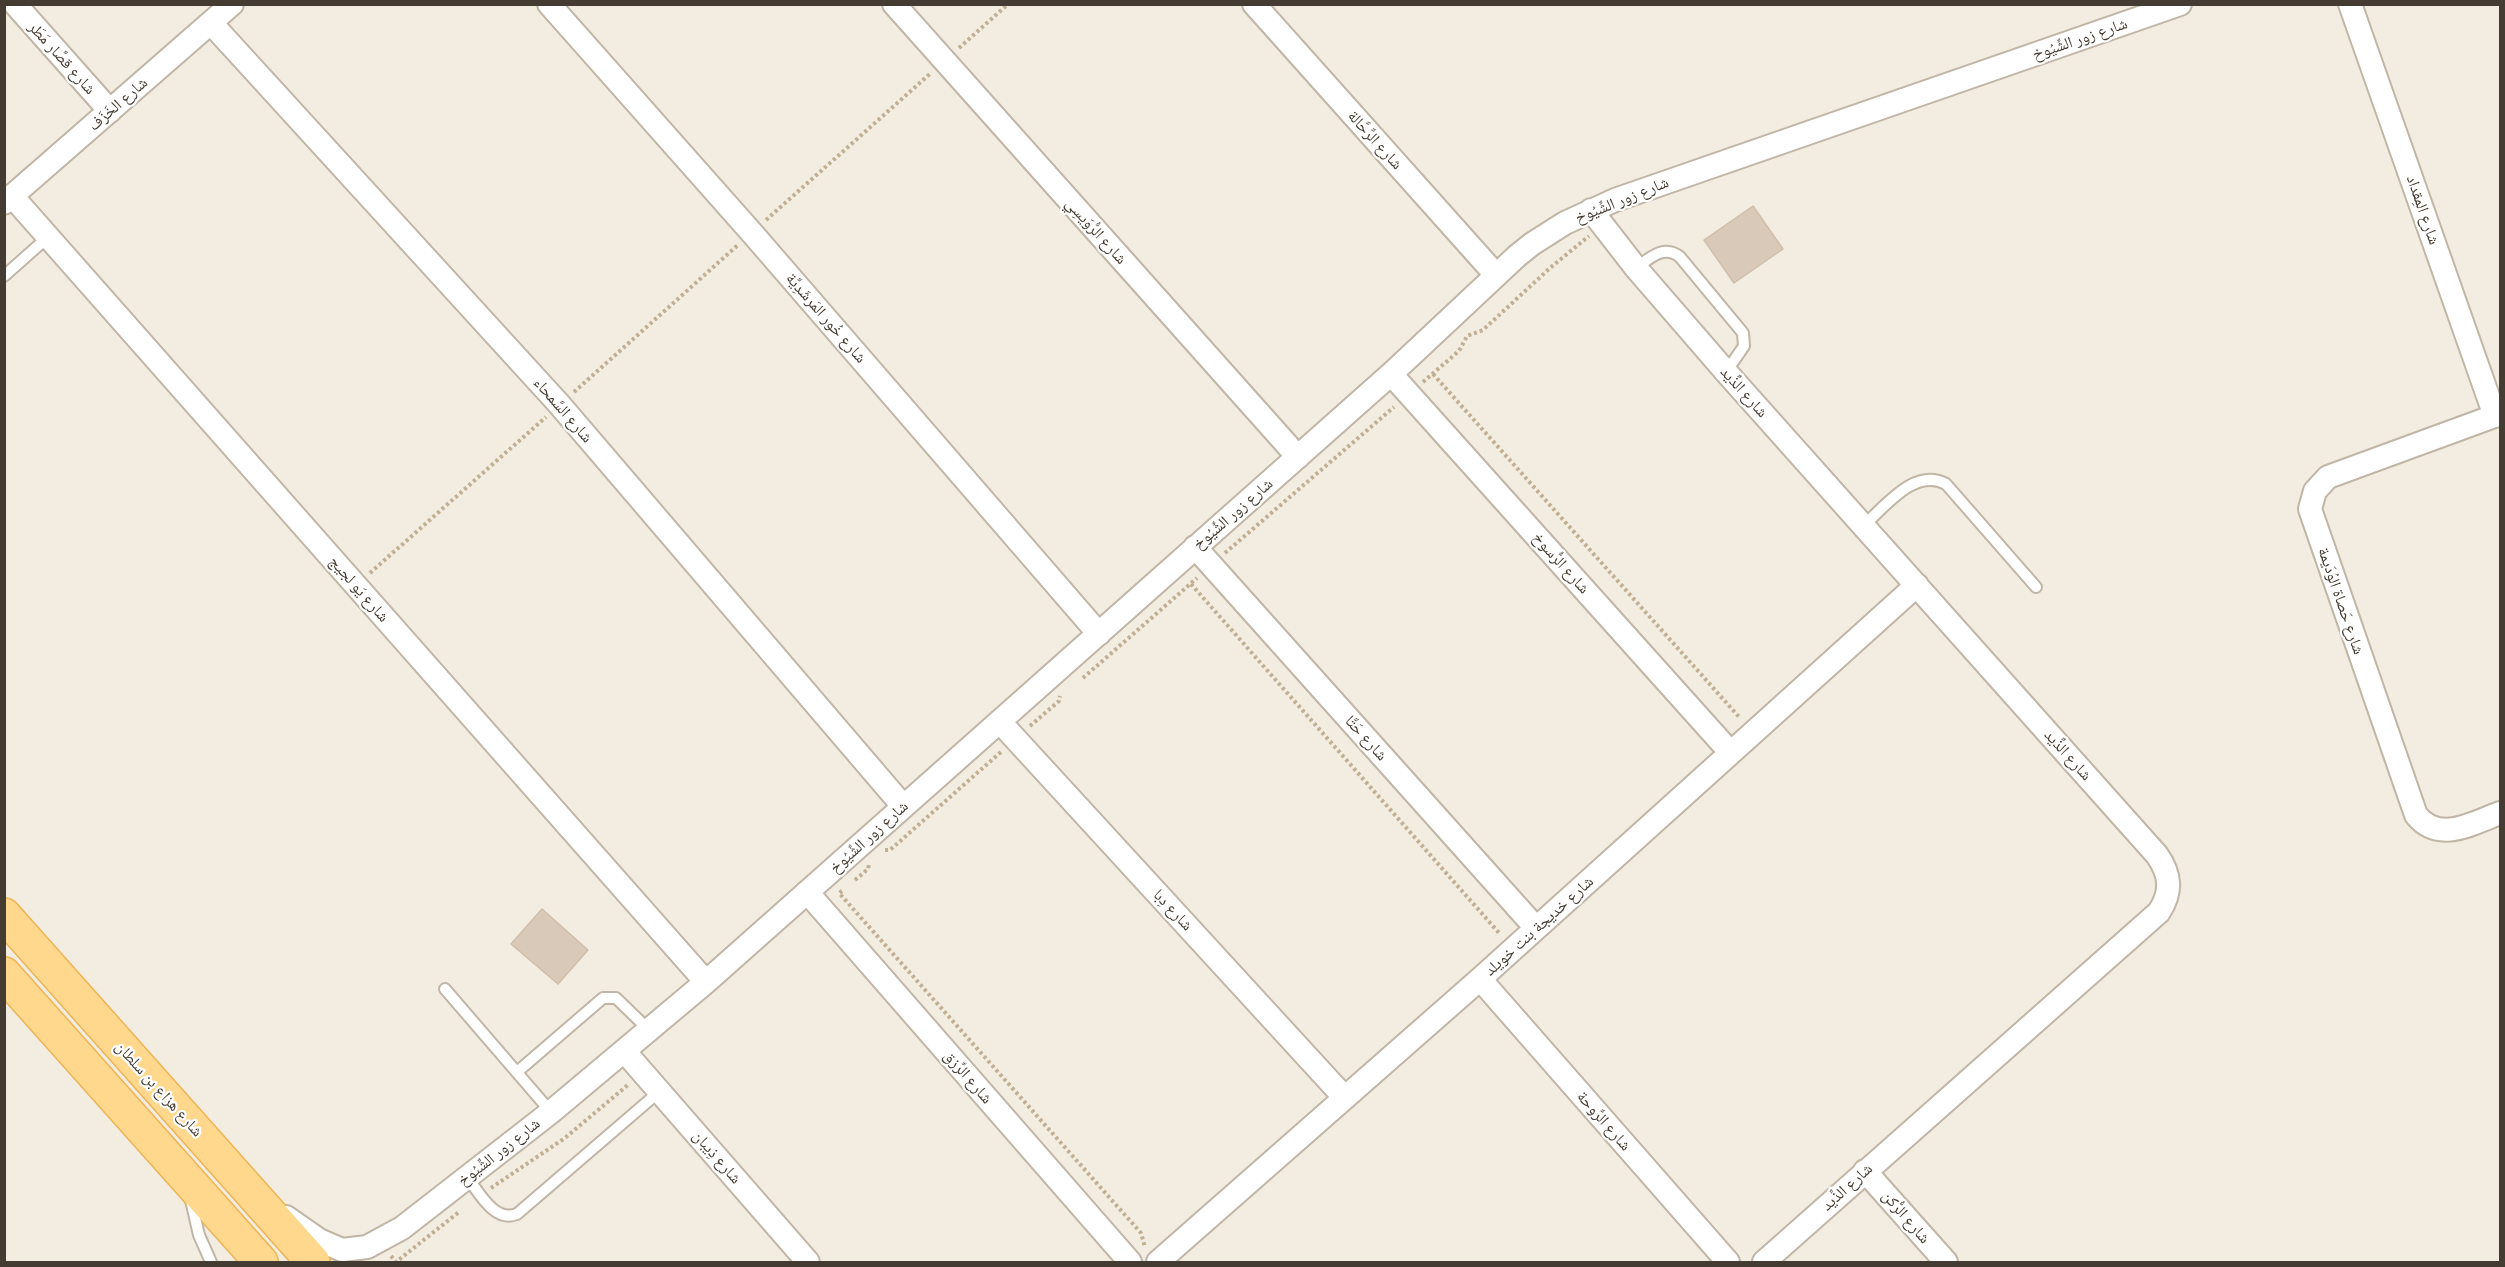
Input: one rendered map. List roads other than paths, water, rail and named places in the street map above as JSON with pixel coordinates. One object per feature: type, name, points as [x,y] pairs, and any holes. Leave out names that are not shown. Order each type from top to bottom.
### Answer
[{"type":"main road","name":"شارع هزاع بن سلطان","points":[[4,915],[313,1263]]},
{"type":"main road","points":[[4,974],[261,1263]]},
{"type":"street","name":"شارع قصَّار مَطَر","points":[[15,4],[110,111]]},
{"type":"street","name":"شارع الخَزَف","points":[[8,200],[232,4]]},
{"type":"street","name":"شارع خُور المَرشَدِيَّة","points":[[549,4],[752,233],[1100,634]]},
{"type":"street","name":"شارع الرُّوَيسِي","points":[[894,4],[1298,457]]},
{"type":"street","name":"شارع الرَّحَّالة","points":[[1254,4],[1496,275]]},
{"type":"street","name":"شارع زور الشِّيُوخ","points":[[244,1185],[319,1240],[342,1250],[367,1247],[402,1228],[552,1112],[706,982],[1392,374],[1532,244],[1597,218],[2180,4]]},
{"type":"street","name":"شارع المِقداد","points":[[2350,4],[2498,415]]},
{"type":"street","name":"شارع السَّمحاء","points":[[212,23],[560,404],[903,806]]},
{"type":"street","name":"شارع يَو لجيج","points":[[8,200],[48,237],[706,982]]},
{"type":"street","name":"شارع الذِّيد","points":[[1597,218],[1636,268],[1726,372],[2157,855],[2168,877],[2169,890],[2166,901],[2159,912],[1764,1263]]},
{"type":"street","name":"شارع الرُّسوخ","points":[[1392,374],[1730,752]]},
{"type":"street","name":"شارع حَصاة الوُدَيمة","points":[[2498,415],[2328,477],[2315,491],[2310,509],[2416,815],[2428,826],[2444,831],[2453,830],[2500,813]]},
{"type":"street","name":"شارع حَتَّا","points":[[1195,547],[1536,928]]},
{"type":"street","name":"شارع خديجة بنت خويلد","points":[[1163,1258],[1480,979],[1917,585]]},
{"type":"street","name":"شارع دِبا","points":[[1000,722],[1345,1098]]},
{"type":"street","name":"شارع الرِّزق","points":[[807,892],[1130,1263]]},
{"type":"street","name":"شارع الرَّوحة","points":[[1480,979],[1728,1263]]},
{"type":"street","name":"شارع ذِيبان","points":[[625,1052],[808,1263]]},
{"type":"street","name":"شارع الرُّكن","points":[[1866,1171],[1946,1263]]},
{"type":"street","name":"شارع زور الشِّيُوخ","points":[[380,1256],[402,1228]]},
{"type":"lane","points":[[4,276],[48,237]]},
{"type":"lane","points":[[1636,268],[1663,251],[1670,251],[1680,257],[1743,333],[1744,346],[1726,372]]},
{"type":"lane","points":[[1864,525],[1917,481],[1932,479],[1940,481],[1947,484],[2036,587]]},
{"type":"lane","points":[[445,989],[552,1112]]},
{"type":"lane","points":[[517,1072],[603,998],[616,998],[649,1031]]},
{"type":"lane","points":[[467,1176],[495,1212],[500,1215],[517,1214],[660,1091]]},
{"type":"lane","points":[[189,1181],[195,1220],[211,1263]]}]
